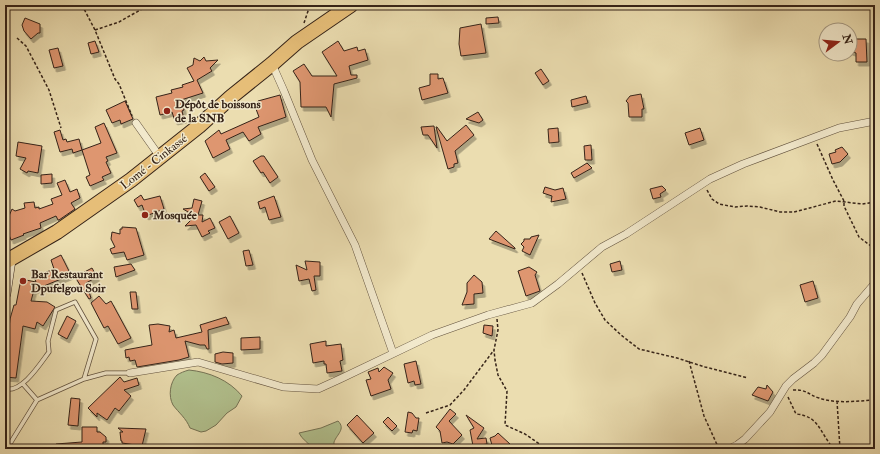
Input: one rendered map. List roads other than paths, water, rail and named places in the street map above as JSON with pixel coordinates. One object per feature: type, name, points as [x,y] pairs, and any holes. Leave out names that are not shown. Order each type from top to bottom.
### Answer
[{"type":"highway","name":"Lomé - Cinkassé","points":[[7,261],[57,232],[98,204],[199,126],[297,42],[350,5]]},
{"type":"main road","points":[[5,294],[7,261]]},
{"type":"street","points":[[272,64],[312,160],[355,245],[393,353]]},
{"type":"street","points":[[130,373],[198,362],[282,387],[318,389],[432,335],[497,312],[532,303],[602,247],[626,234],[705,183],[743,164],[839,128],[875,121]]},
{"type":"street","points":[[136,123],[160,157]]},
{"type":"street","points":[[729,449],[745,439],[770,412],[784,389],[793,379],[822,355],[850,317],[857,304],[875,283]]},
{"type":"lane","points":[[5,389],[10,390],[23,384],[50,352],[48,341],[56,310],[75,302],[96,339],[84,379]]},
{"type":"lane","points":[[5,443],[11,442],[37,400],[84,379],[106,373],[130,373]]},
{"type":"lane","points":[[23,384],[37,400]]},
{"type":"place","name":"Dépôt de boissons de la SNB","points":[[167,111]]},
{"type":"place","name":"Mosquée","points":[[145,215]]},
{"type":"place","name":"Bar Restaurant Dpufelgou Soir","points":[[23,281]]}]
